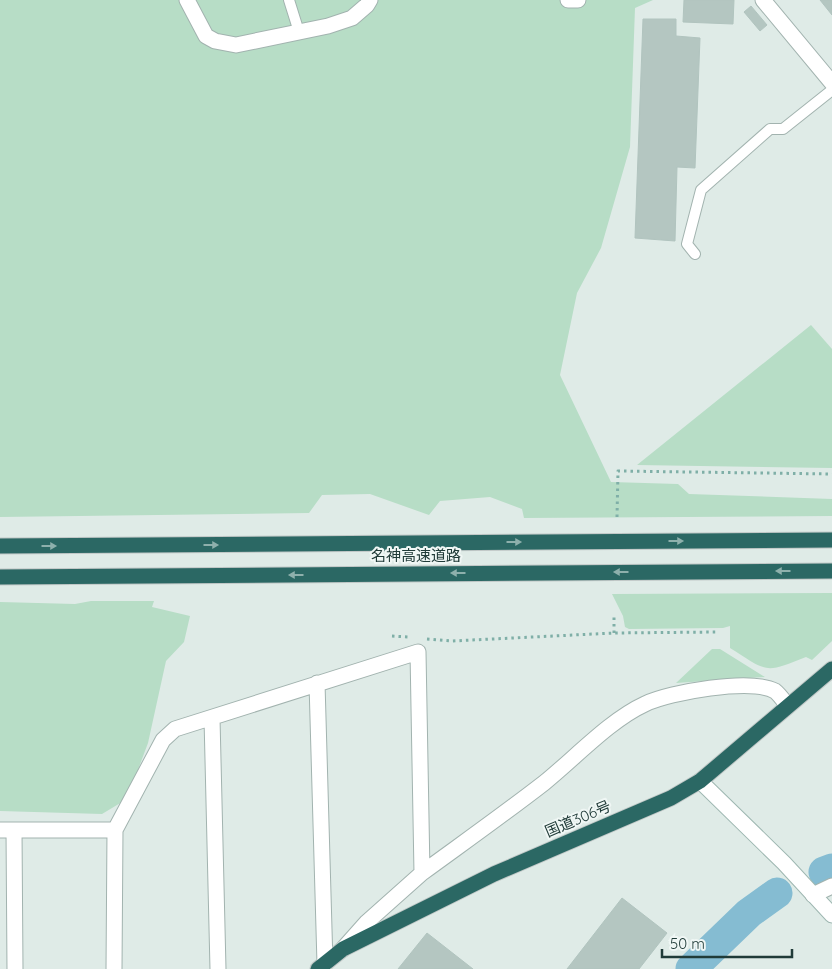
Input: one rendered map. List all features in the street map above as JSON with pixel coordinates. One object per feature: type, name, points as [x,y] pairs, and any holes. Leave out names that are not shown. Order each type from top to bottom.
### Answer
[{"type":"highway","name":"名神高速道路","points":[[0,546],[832,540]]},
{"type":"highway","name":"名神高速道路","points":[[0,577],[832,571]]},
{"type":"highway","name":"国道306号","points":[[321,966],[343,949],[494,874],[671,798],[700,781],[787,705],[832,669]]},
{"type":"street","points":[[187,0],[206,36],[215,41],[236,44],[299,32],[352,18],[367,6],[370,0]]},
{"type":"street","points":[[568,0],[578,0]]},
{"type":"street","points":[[763,0],[832,82]]},
{"type":"street","points":[[114,969],[115,830],[163,740],[175,730],[418,652],[422,872]]},
{"type":"street","points":[[317,683],[321,966]]},
{"type":"street","points":[[343,949],[367,922],[422,872],[543,783],[629,712],[668,695],[730,686],[754,686],[775,691],[787,705]]},
{"type":"street","points":[[212,718],[218,969]]},
{"type":"street","points":[[700,781],[832,915]]},
{"type":"street","points":[[15,969],[7,830],[115,830]]},
{"type":"street","points":[[813,895],[832,886]]},
{"type":"lane","points":[[289,0],[299,32]]},
{"type":"lane","points":[[695,254],[687,244],[701,190],[770,129],[783,129],[832,90]]},
{"type":"path","points":[[617,517],[618,471],[832,474]]},
{"type":"path","points":[[614,616],[614,633]]},
{"type":"path","points":[[392,636],[452,641],[614,633],[716,632]]},
{"type":"green space","points":[[0,0],[653,0],[635,8],[630,147],[601,248],[577,293],[560,375],[611,482],[678,484],[689,494],[832,499],[832,516],[524,518],[522,509],[490,497],[440,501],[429,515],[370,494],[322,495],[309,513],[0,517]]},
{"type":"green space","points":[[811,325],[832,349],[832,468],[637,465]]},
{"type":"green space","points":[[832,593],[832,641],[812,660],[806,657],[774,668],[760,666],[730,648],[730,626],[723,628],[629,629],[625,627],[623,616],[612,594]]},
{"type":"green space","points":[[91,601],[154,601],[152,607],[190,616],[184,642],[166,661],[148,743],[127,799],[102,814],[0,811],[0,602],[75,604]]},
{"type":"green space","points":[[712,649],[720,649],[765,677],[676,683]]},
{"type":"building","points":[[684,0],[734,0],[733,24],[683,22]]},
{"type":"building","points":[[820,0],[832,0],[832,15]]},
{"type":"building","points":[[751,6],[767,25],[760,31],[744,12]]},
{"type":"building","points":[[643,19],[676,19],[676,36],[700,38],[695,168],[677,167],[675,241],[635,238]]},
{"type":"building","points":[[622,898],[667,933],[639,969],[567,969]]},
{"type":"building","points":[[427,933],[473,969],[398,969]]},
{"type":"waterway","points":[[824,872],[832,869]]},
{"type":"waterway","points":[[691,969],[749,913],[777,893]]}]
